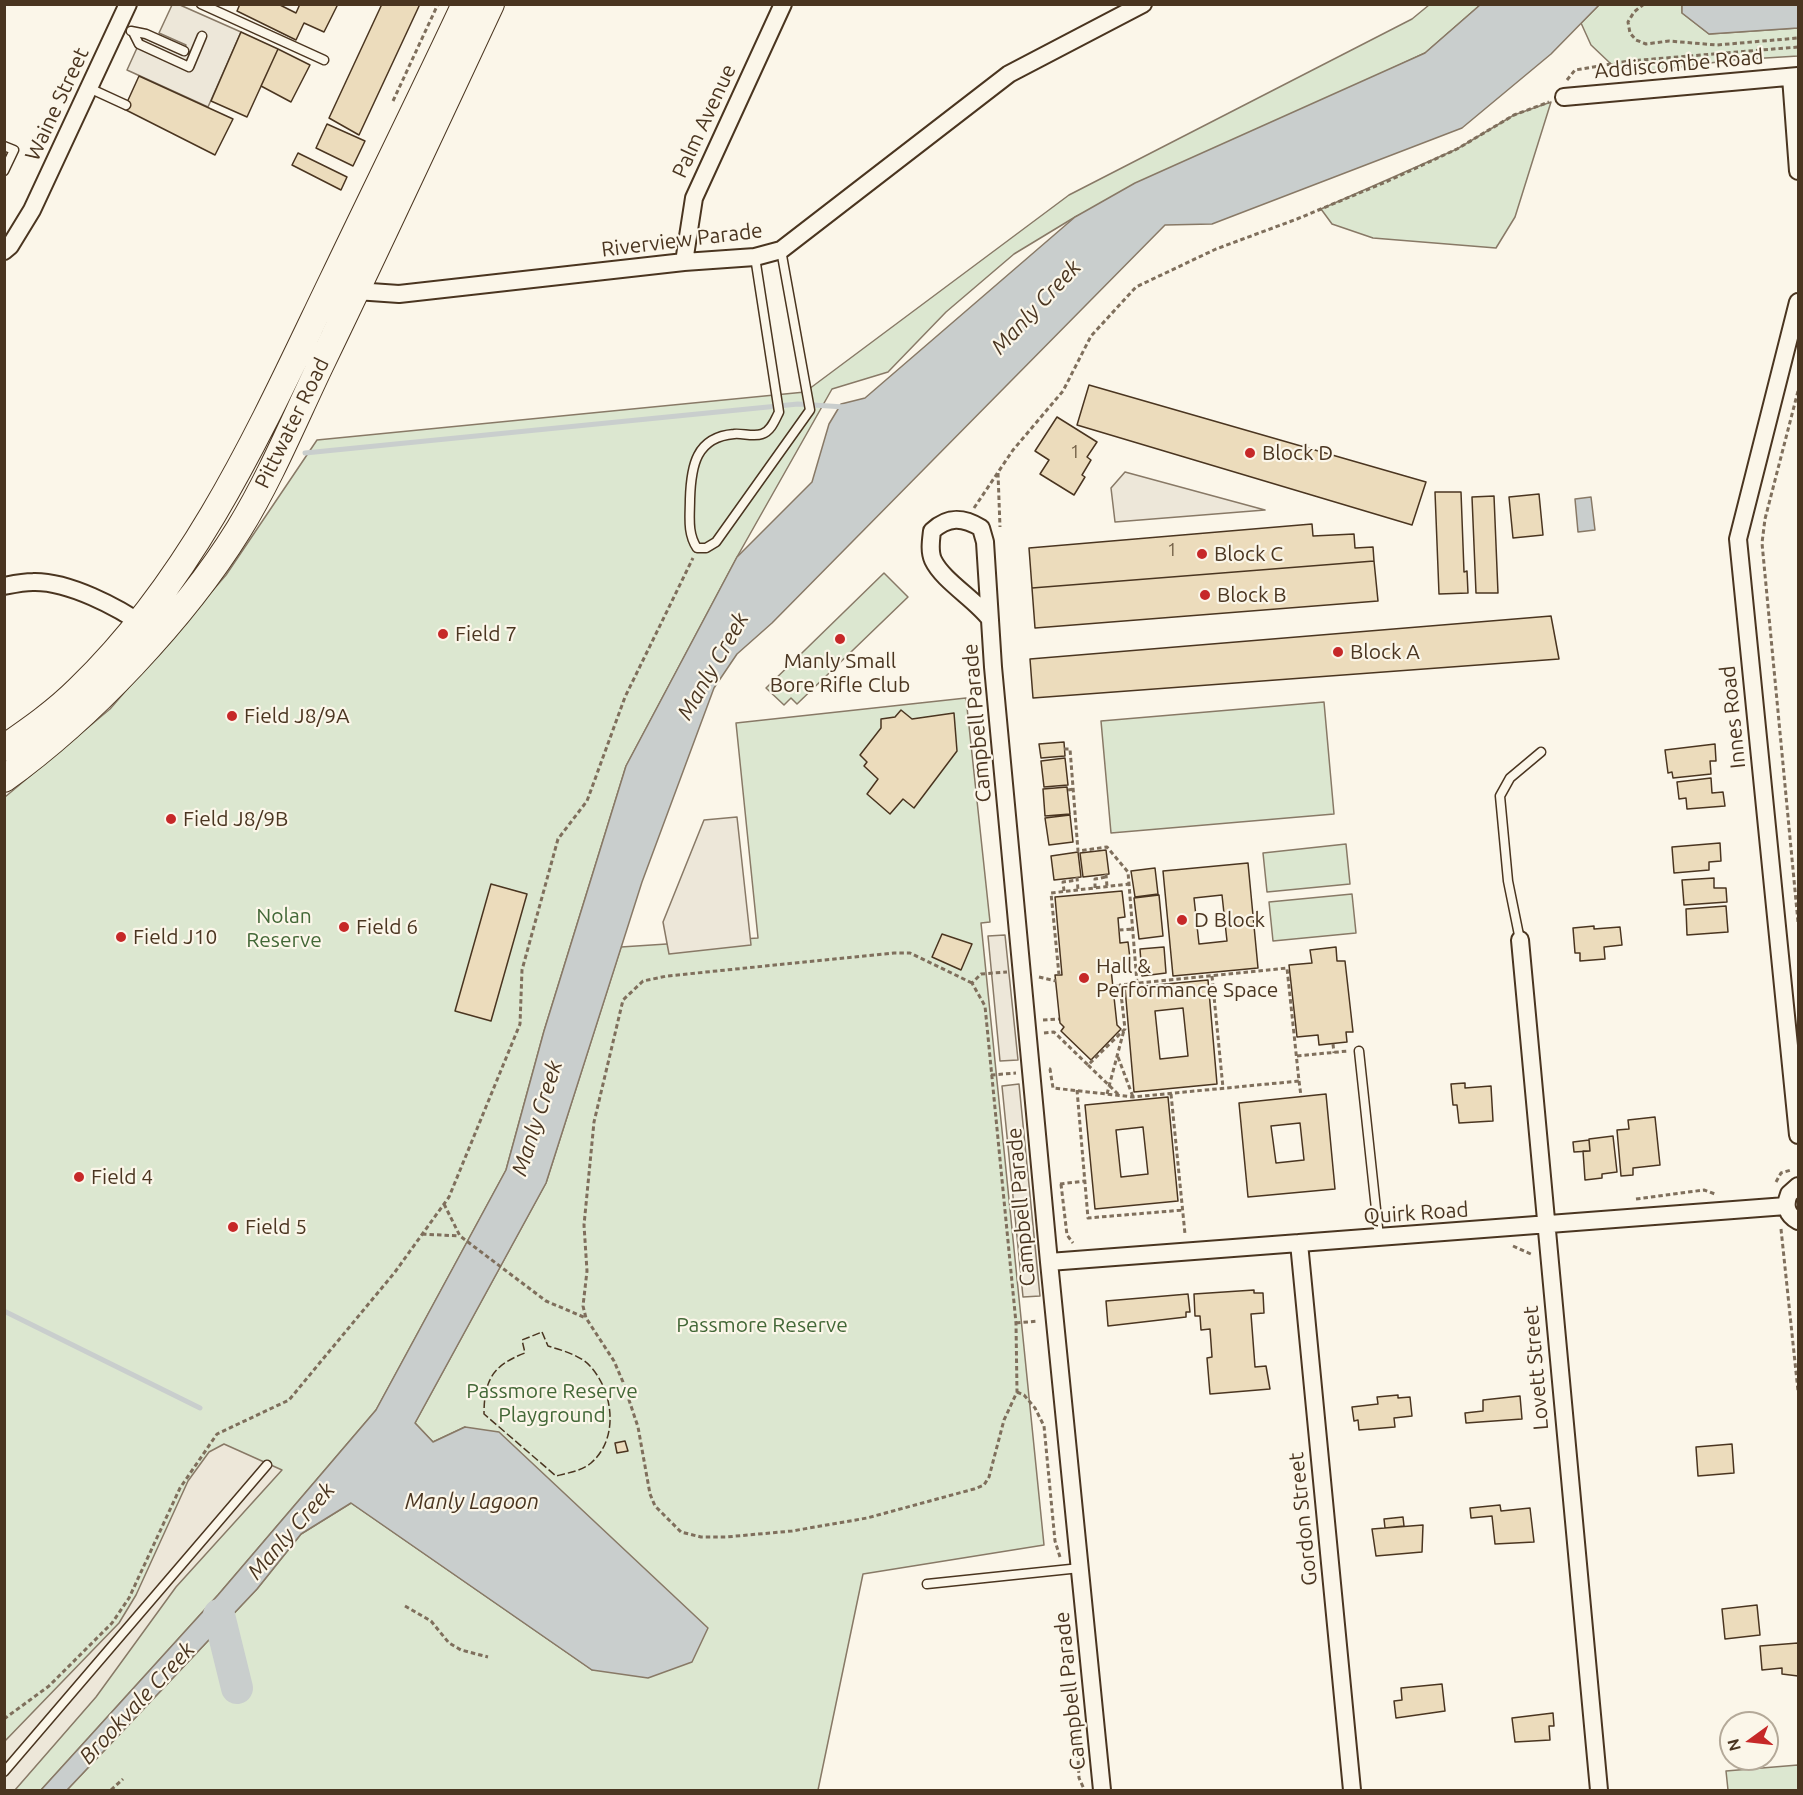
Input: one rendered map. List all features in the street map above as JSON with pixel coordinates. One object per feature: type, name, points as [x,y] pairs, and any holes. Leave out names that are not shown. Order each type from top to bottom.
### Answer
[{"type":"main road","name":"Pittwater Road","points":[[4,779],[38,755],[89,710],[149,628],[207,528],[279,394],[465,4]]},
{"type":"main road","name":"Pittwater Road","points":[[4,748],[48,717],[198,587],[239,529],[357,291],[490,4]]},
{"type":"street","name":"Waine Street","points":[[4,250],[10,246],[32,210],[89,88],[126,27],[128,4]]},
{"type":"street","name":"Palm Avenue","points":[[684,262],[694,198],[783,4]]},
{"type":"street","name":"Riverview Parade","points":[[333,278],[357,291],[399,294],[684,262],[755,257],[782,250],[1009,74],[1143,4]]},
{"type":"street","name":"Addiscombe Road","points":[[1563,92],[1795,76]]},
{"type":"street","points":[[1795,76],[1798,171]]},
{"type":"street","name":"Innes Road","points":[[1798,302],[1738,538],[1798,1135]]},
{"type":"street","name":"Campbell Parade","points":[[990,619],[979,604],[940,570],[932,558],[932,531],[949,520],[966,519],[981,528],[985,543],[1049,1262],[1071,1569],[1102,1791]]},
{"type":"street","points":[[4,586],[35,582],[72,590],[118,608],[149,628]]},
{"type":"street","name":"Lovett Street","points":[[1520,940],[1599,1791]]},
{"type":"street","points":[[1798,1186],[1781,1206],[1798,1221]]},
{"type":"street","name":"Quirk Road","points":[[1049,1262],[1545,1226],[1781,1206]]},
{"type":"street","name":"Gordon Street","points":[[1299,1243],[1352,1791]]},
{"type":"lane","points":[[201,4],[324,60]]},
{"type":"lane","points":[[126,27],[139,44],[189,68],[202,36]]},
{"type":"lane","points":[[126,27],[184,51]]},
{"type":"lane","points":[[89,88],[126,105]]},
{"type":"lane","points":[[4,146],[14,150],[4,171]]},
{"type":"lane","points":[[755,257],[779,412],[772,426],[763,434],[717,437],[704,445],[694,460],[691,477],[690,538],[697,548],[706,548],[716,542],[810,410],[782,250]]},
{"type":"lane","points":[[1520,940],[1508,881],[1500,796],[1510,778],[1541,752]]},
{"type":"lane","points":[[1359,1051],[1379,1238]]},
{"type":"lane","points":[[4,1772],[267,1465]]},
{"type":"lane","points":[[927,1584],[1071,1569]]},
{"type":"path","points":[[390,106],[438,4]]},
{"type":"path","points":[[1644,4],[1634,12],[1628,22],[1630,33],[1636,40],[1646,44],[1669,42],[1717,45],[1798,38]]},
{"type":"path","points":[[966,519],[1013,450],[1063,391],[1091,336],[1136,287],[1216,249],[1297,219],[1457,149],[1514,115],[1563,92],[1575,70],[1629,61],[1798,47]]},
{"type":"path","points":[[1798,391],[1765,519],[1762,543],[1798,922]]},
{"type":"path","points":[[4,1719],[49,1686],[112,1623],[129,1598],[180,1488],[217,1434],[289,1400],[395,1272],[444,1204],[520,1024],[522,970],[558,839],[587,801],[625,697],[684,580],[697,548]]},
{"type":"path","points":[[1064,749],[1070,749],[1074,789],[1072,819],[1078,851],[1107,848],[1128,872],[1132,893],[1137,983]]},
{"type":"path","points":[[1065,761],[1071,760]]},
{"type":"path","points":[[1068,789],[1074,789]]},
{"type":"path","points":[[1095,888],[1095,879],[1106,876],[1107,887]]},
{"type":"path","points":[[1064,891],[1063,882],[1077,879],[1078,890]]},
{"type":"path","points":[[1059,975],[1051,893],[1129,884]]},
{"type":"path","points":[[1119,930],[1133,929]]},
{"type":"path","points":[[1133,935],[1138,934]]},
{"type":"path","points":[[910,953],[972,983],[984,1006],[1016,1323],[1017,1392],[1004,1420],[989,1477],[984,1485],[867,1518],[792,1531],[726,1537],[690,1536],[681,1533],[655,1506],[638,1427],[623,1382],[614,1361],[586,1318],[584,1306],[587,1271],[584,1226],[594,1122],[623,1000],[643,981],[667,976],[910,953]]},
{"type":"path","points":[[1113,986],[1287,968],[1301,1096]]},
{"type":"path","points":[[972,983],[981,974],[1022,971]]},
{"type":"path","points":[[1136,972],[1142,972]]},
{"type":"path","points":[[1212,976],[1223,1088]]},
{"type":"path","points":[[1107,1094],[1125,1029],[1120,985]]},
{"type":"path","points":[[1088,1065],[1125,1029]]},
{"type":"path","points":[[1028,1035],[1054,1032],[1120,1095]]},
{"type":"path","points":[[1333,1044],[1334,1053]]},
{"type":"path","points":[[1297,1056],[1359,1051]]},
{"type":"path","points":[[1117,1056],[1133,1097]]},
{"type":"path","points":[[991,1075],[1050,1070],[1053,1088],[1133,1097],[1299,1081]]},
{"type":"path","points":[[1077,1090],[1088,1218],[1183,1209]]},
{"type":"path","points":[[1171,1094],[1185,1234],[1174,1235]]},
{"type":"path","points":[[1798,1169],[1781,1173],[1775,1186],[1781,1206],[1798,1391]]},
{"type":"path","points":[[1042,1186],[1085,1182]]},
{"type":"path","points":[[1061,1184],[1067,1234],[1069,1241],[1076,1245]]},
{"type":"path","points":[[444,1204],[460,1236],[546,1301],[586,1318]]},
{"type":"path","points":[[422,1234],[460,1236]]},
{"type":"path","points":[[1017,1392],[1024,1395],[1035,1408],[1044,1426],[1055,1541],[1071,1569]]},
{"type":"path","points":[[405,1606],[431,1622],[449,1643],[462,1650],[488,1657]]},
{"type":"path","points":[[1077,1710],[1075,1725],[1079,1778],[1084,1791]]},
{"type":"path","points":[[111,1791],[123,1779]]},
{"type":"green space","name":"Nolan Reserve","points":[[1429,5],[1480,5],[1425,53],[1075,217],[1014,254],[946,312],[888,372],[832,389],[737,557],[626,766],[544,1031],[506,1170],[376,1410],[218,1595],[41,1790],[5,1790],[5,797],[110,709],[226,575],[317,440],[805,392],[1069,195],[1412,19]]},
{"type":"green space","points":[[1599,5],[1682,5],[1682,13],[1709,34],[1798,28],[1798,56],[1733,60],[1641,72],[1611,64],[1591,45],[1581,23]]},
{"type":"green space","points":[[1551,102],[1515,217],[1496,248],[1373,238],[1332,224],[1321,209],[1457,149],[1514,115]]},
{"type":"green space","name":"Manly Small Bore Rifle Club","points":[[884,573],[908,597],[797,704],[791,698],[784,705],[766,688]]},
{"type":"green space","name":"Passmore Reserve","points":[[966,698],[990,922],[981,923],[1044,1545],[863,1574],[818,1790],[67,1790],[257,1589],[301,1534],[351,1503],[592,1670],[465,1427],[433,1442],[415,1423],[546,1183],[621,947],[758,938],[736,723]]},
{"type":"green space","points":[[1324,702],[1334,814],[1111,833],[1101,721]]},
{"type":"green space","points":[[1346,844],[1350,884],[1267,892],[1263,853]]},
{"type":"green space","points":[[1352,894],[1356,933],[1273,941],[1269,902]]},
{"type":"green space","points":[[1798,1765],[1798,1790],[1728,1790],[1726,1771],[1779,1771],[1779,1767]]},
{"type":"shaded area","points":[[172,5],[180,5],[241,32],[208,107],[127,70],[142,37],[182,55],[186,45],[159,33]]},
{"type":"shaded area","points":[[1125,472],[1265,510],[1115,522],[1111,488]]},
{"type":"shaded area","points":[[737,817],[751,945],[669,954],[663,922],[704,820]]},
{"type":"shaded area","points":[[1005,935],[1018,1060],[1000,1061],[988,936]]},
{"type":"shaded area","points":[[1019,1084],[1040,1296],[1023,1297],[1002,1086]]},
{"type":"shaded area","points":[[224,1444],[282,1470],[176,1587],[96,1697],[15,1790],[5,1790],[4,1742],[119,1623],[136,1595],[188,1481],[209,1452]]},
{"type":"water","name":"Manly Lagoon","points":[[1480,5],[1599,5],[1551,54],[1462,128],[1212,224],[1165,225],[772,623],[737,654],[714,688],[642,882],[546,1183],[415,1423],[433,1442],[465,1427],[499,1432],[708,1628],[692,1662],[648,1678],[592,1670],[351,1503],[301,1534],[257,1589],[67,1790],[41,1790],[218,1595],[376,1410],[506,1170],[544,1031],[626,766],[737,557],[812,482],[829,424],[841,404],[865,398],[1075,217],[1135,183],[1425,53]]},
{"type":"water","points":[[1682,5],[1798,5],[1798,28],[1709,34],[1682,13]]},
{"type":"water","points":[[1591,497],[1595,530],[1578,532],[1575,499]]},
{"type":"building","points":[[240,4],[278,4],[296,13],[300,4],[338,4],[324,32],[304,23],[296,40],[237,11]]},
{"type":"building","points":[[382,4],[420,4],[359,135],[329,118]]},
{"type":"building","points":[[241,32],[278,49],[247,117],[211,101]]},
{"type":"building","points":[[278,49],[310,65],[291,102],[261,86]]},
{"type":"building","points":[[139,76],[233,119],[215,155],[124,109]]},
{"type":"building","points":[[327,124],[365,141],[353,166],[316,148]]},
{"type":"building","points":[[298,153],[347,177],[341,190],[292,165]]},
{"type":"building","name":"Block D","points":[[1089,385],[1426,482],[1412,525],[1077,425]]},
{"type":"building","points":[[1057,417],[1097,442],[1087,457],[1091,460],[1082,475],[1085,477],[1074,495],[1040,474],[1049,460],[1035,451]]},
{"type":"building","points":[[1435,492],[1461,492],[1464,572],[1467,571],[1468,593],[1439,594]]},
{"type":"building","points":[[1539,494],[1543,535],[1513,538],[1509,497]]},
{"type":"building","points":[[1494,496],[1498,593],[1476,593],[1472,497]]},
{"type":"building","name":"Block C","points":[[1312,524],[1313,536],[1354,534],[1355,548],[1373,547],[1374,561],[1032,588],[1029,548]]},
{"type":"building","name":"Block B","points":[[1374,561],[1378,601],[1035,628],[1032,588]]},
{"type":"building","name":"Block A","points":[[1551,616],[1559,659],[1033,698],[1030,659]]},
{"type":"building","points":[[901,710],[912,719],[954,713],[957,751],[914,808],[903,799],[890,814],[867,794],[878,779],[864,766],[867,762],[860,755],[881,728],[881,719],[895,717]]},
{"type":"building","points":[[1064,742],[1065,756],[1041,758],[1039,744]]},
{"type":"building","points":[[1715,744],[1716,761],[1710,761],[1711,774],[1673,778],[1672,772],[1668,773],[1665,750]]},
{"type":"building","points":[[1065,758],[1068,785],[1044,787],[1041,761]]},
{"type":"building","points":[[1711,778],[1712,793],[1723,792],[1725,806],[1687,809],[1686,798],[1679,799],[1677,782]]},
{"type":"building","points":[[1067,787],[1070,814],[1045,816],[1043,789]]},
{"type":"building","points":[[1070,815],[1073,842],[1049,845],[1045,818]]},
{"type":"building","points":[[1720,843],[1721,861],[1709,862],[1709,870],[1674,873],[1672,847]]},
{"type":"building","points":[[1106,850],[1109,874],[1083,877],[1080,853]]},
{"type":"building","points":[[1078,852],[1081,877],[1054,880],[1051,856]]},
{"type":"building","name":"D Block","points":[[1248,863],[1258,968],[1173,976],[1163,871]],"holes":[[[1222,895],[1227,941],[1199,944],[1194,898]]]},
{"type":"building","points":[[1155,868],[1158,894],[1135,897],[1131,871]]},
{"type":"building","points":[[1714,878],[1714,888],[1726,888],[1727,902],[1684,905],[1682,880]]},
{"type":"building","points":[[491,884],[527,894],[491,1021],[455,1011]]},
{"type":"building","name":"Hall & Performance Space","points":[[1122,891],[1125,917],[1118,918],[1120,943],[1128,942],[1131,967],[1111,969],[1117,1025],[1121,1029],[1091,1060],[1061,1031],[1064,1027],[1060,1023],[1055,975],[1062,975],[1055,897]]},
{"type":"building","points":[[1159,895],[1163,936],[1139,939],[1134,898]]},
{"type":"building","points":[[1726,906],[1728,932],[1687,935],[1686,909]]},
{"type":"building","points":[[1594,926],[1594,929],[1620,927],[1622,945],[1604,947],[1605,959],[1580,961],[1580,953],[1575,953],[1573,928]]},
{"type":"building","points":[[942,934],[972,944],[961,970],[932,957]]},
{"type":"building","points":[[1164,947],[1166,973],[1142,976],[1140,949]]},
{"type":"building","points":[[1336,947],[1337,961],[1345,961],[1353,1032],[1346,1032],[1347,1042],[1319,1045],[1318,1035],[1297,1037],[1289,965],[1312,963],[1310,950]]},
{"type":"building","points":[[1208,980],[1217,1084],[1134,1092],[1125,988]],"holes":[[[1183,1008],[1188,1056],[1160,1059],[1155,1011]]]},
{"type":"building","points":[[1465,1083],[1465,1088],[1491,1086],[1493,1121],[1459,1123],[1457,1105],[1453,1105],[1451,1084]]},
{"type":"building","points":[[1326,1094],[1335,1189],[1248,1197],[1239,1103]],"holes":[[[1300,1123],[1304,1160],[1276,1163],[1271,1126]]]},
{"type":"building","points":[[1168,1097],[1178,1201],[1095,1209],[1085,1105]],"holes":[[[1143,1127],[1148,1174],[1121,1177],[1116,1130]]]},
{"type":"building","points":[[1655,1117],[1660,1165],[1633,1168],[1633,1175],[1621,1176],[1617,1130],[1629,1129],[1628,1120]]},
{"type":"building","points":[[1613,1136],[1617,1172],[1602,1174],[1602,1178],[1585,1180],[1583,1151],[1590,1151],[1589,1139]]},
{"type":"building","points":[[1589,1140],[1590,1151],[1574,1152],[1573,1142]]},
{"type":"building","points":[[1254,1290],[1254,1293],[1263,1293],[1264,1313],[1251,1314],[1255,1367],[1266,1366],[1270,1389],[1210,1394],[1207,1358],[1212,1357],[1210,1329],[1201,1330],[1200,1316],[1195,1316],[1194,1294]]},
{"type":"building","points":[[1188,1294],[1190,1312],[1186,1312],[1186,1317],[1108,1326],[1106,1301]]},
{"type":"building","points":[[1398,1395],[1398,1398],[1410,1397],[1412,1416],[1394,1418],[1395,1427],[1359,1430],[1358,1420],[1354,1421],[1352,1407],[1378,1404],[1377,1397]]},
{"type":"building","points":[[1520,1396],[1522,1419],[1466,1423],[1465,1413],[1483,1411],[1483,1400]]},
{"type":"building","points":[[625,1441],[628,1451],[617,1453],[615,1443]]},
{"type":"building","points":[[1732,1444],[1734,1473],[1698,1476],[1696,1447]]},
{"type":"building","points":[[1500,1505],[1501,1511],[1530,1508],[1534,1542],[1495,1544],[1492,1516],[1471,1518],[1470,1508]]},
{"type":"building","points":[[1403,1517],[1404,1526],[1385,1528],[1384,1519]]},
{"type":"building","points":[[1423,1525],[1422,1552],[1376,1556],[1372,1529]]},
{"type":"building","points":[[1757,1605],[1760,1635],[1725,1639],[1722,1609]]},
{"type":"building","points":[[1798,1643],[1798,1676],[1782,1674],[1782,1668],[1762,1670],[1760,1646]]},
{"type":"building","points":[[1442,1684],[1445,1711],[1396,1718],[1394,1701],[1402,1700],[1401,1688]]},
{"type":"building","points":[[1553,1713],[1554,1726],[1549,1726],[1550,1740],[1515,1742],[1512,1718]]},
{"type":"waterway","points":[[305,453],[798,404],[844,407]]},
{"type":"waterway","points":[[4,1311],[200,1408]]},
{"type":"waterway","name":"Manly Creek","points":[[219,1615],[237,1688]]},
{"type":"fence","points":[[542,1332],[548,1346],[576,1356],[590,1366],[604,1389],[610,1415],[606,1441],[600,1453],[583,1468],[556,1476],[484,1414],[486,1392],[493,1375],[505,1363],[525,1353],[522,1340],[542,1332]]},
{"type":"place","name":"Block D","points":[[1250,453]]},
{"type":"place","name":"Block C","points":[[1202,554]]},
{"type":"place","name":"Block B","points":[[1205,595]]},
{"type":"place","name":"Field 7","points":[[443,634]]},
{"type":"place","name":"Manly Small Bore Rifle Club","points":[[840,639]]},
{"type":"place","name":"Block A","points":[[1338,652]]},
{"type":"place","name":"Field J8/9A","points":[[232,716]]},
{"type":"place","name":"Field J8/9B","points":[[171,819]]},
{"type":"place","name":"D Block","points":[[1182,920]]},
{"type":"place","name":"Field 6","points":[[344,927]]},
{"type":"place","name":"Field J10","points":[[121,937]]},
{"type":"place","name":"Hall & Performance Space","points":[[1084,978]]},
{"type":"place","name":"Field 4","points":[[79,1177]]},
{"type":"place","name":"Field 5","points":[[233,1227]]},
{"type":"park label","name":"Passmore Reserve Playground","points":[[552,1403]]},
{"type":"water label","name":"Brookvale Creek","points":[[137,1703]]}]
